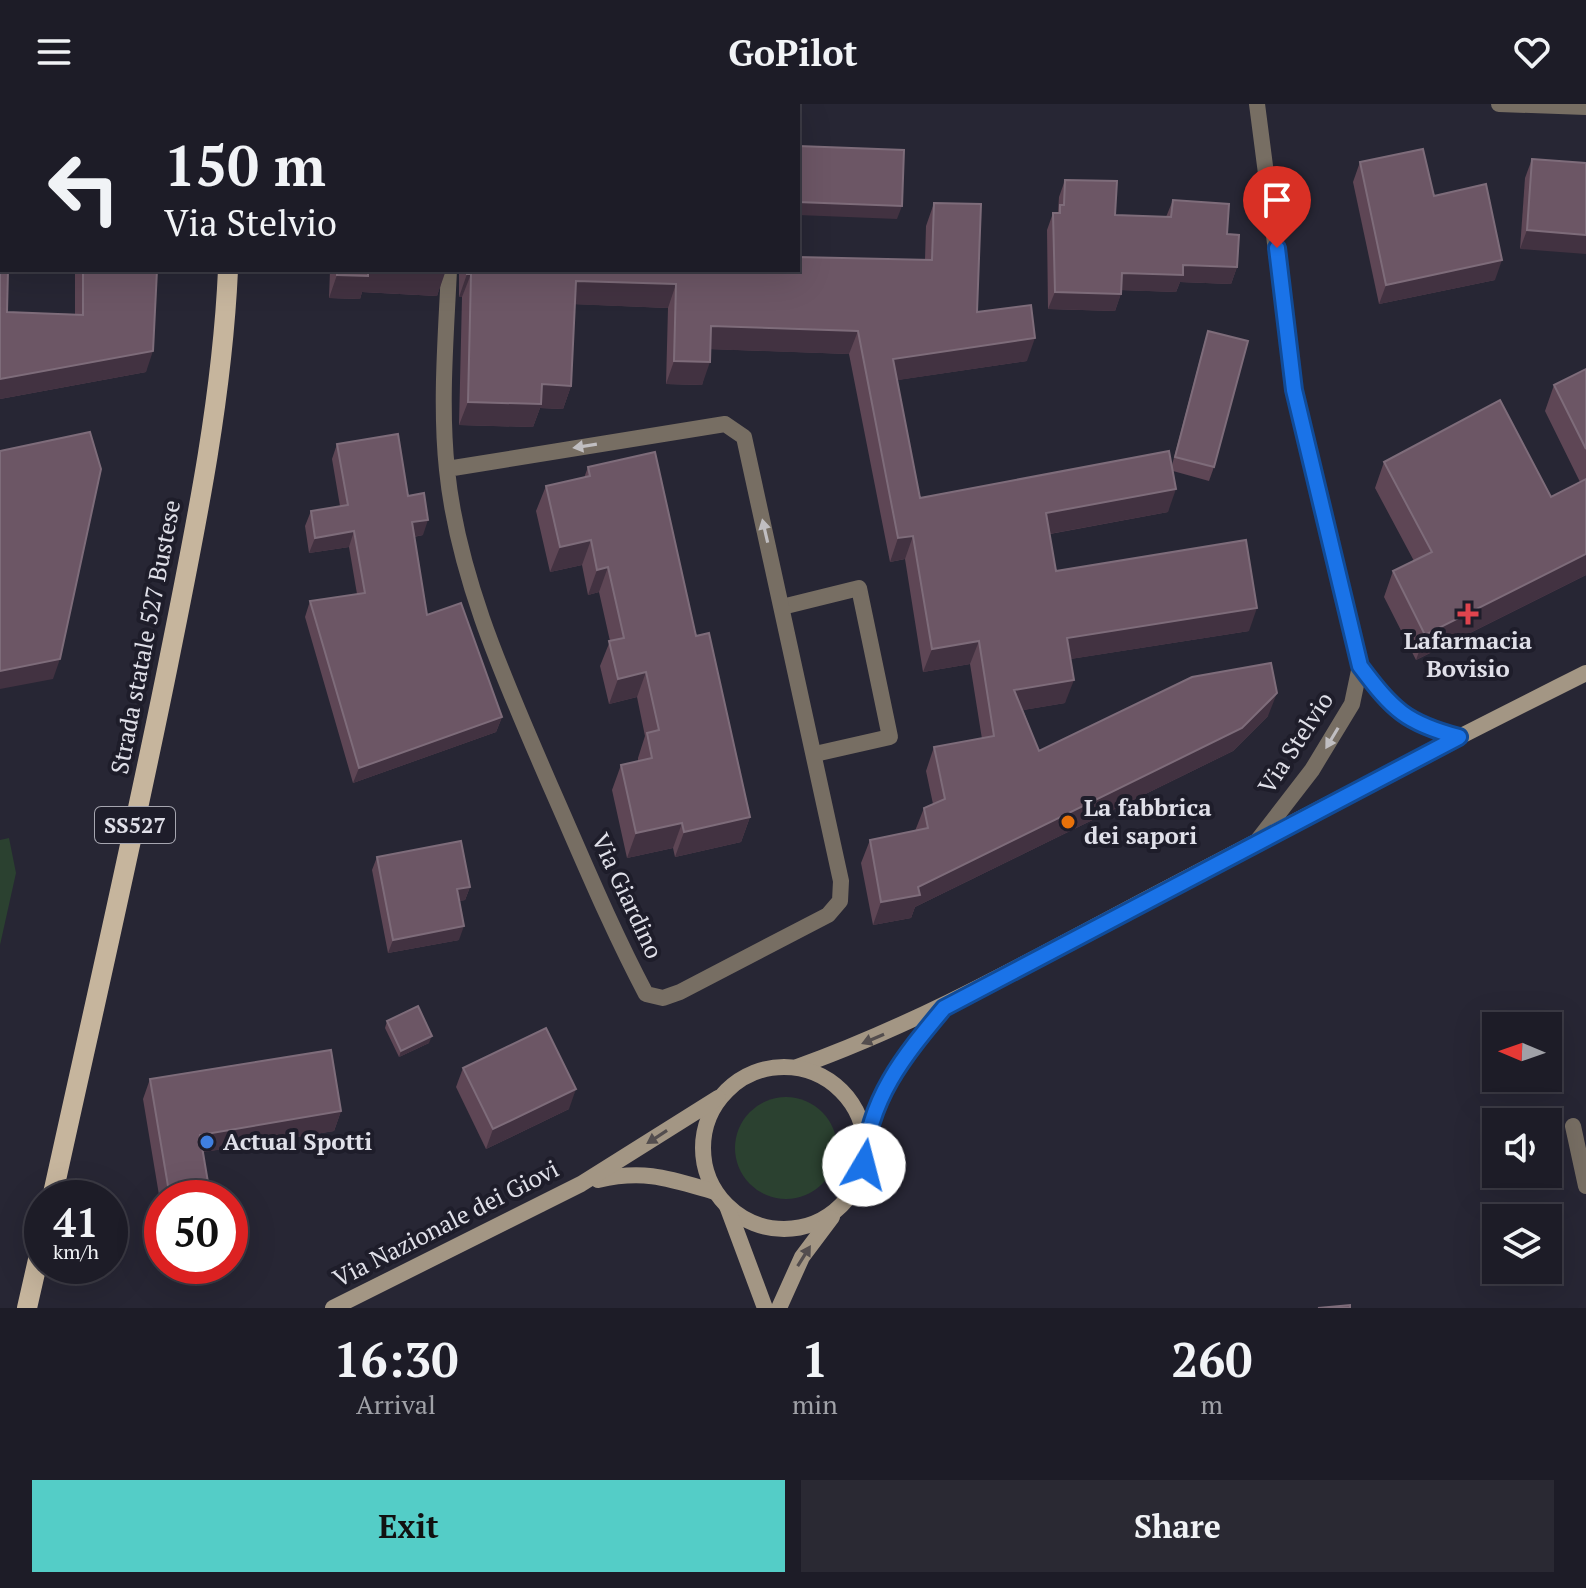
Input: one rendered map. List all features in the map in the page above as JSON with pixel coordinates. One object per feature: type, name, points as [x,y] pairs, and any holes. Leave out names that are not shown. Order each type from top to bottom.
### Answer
[{"type":"main road","name":"Strada statale 527 Bustese","points":[[56,1180],[138,810],[191,552],[215,406],[228,272]]},
{"type":"main road","points":[[838,1209],[816,1224],[789,1229],[763,1227],[739,1216],[715,1192],[703,1146],[709,1119],[723,1095],[744,1077],[770,1068],[797,1067],[866,1043],[944,1008],[1258,840],[1586,673]]},
{"type":"main road","points":[[779,1308],[802,1257],[859,1177],[865,1139],[877,1102],[898,1062],[944,1008]]},
{"type":"main road","points":[[797,1067],[822,1076],[843,1092],[858,1114],[865,1139]]},
{"type":"main road","name":"Via Nazionale dei Giovi","points":[[333,1308],[581,1184],[723,1095]]},
{"type":"main road","name":"Via Nazionale dei Giovi","points":[[581,1184],[621,1175],[660,1174],[715,1192]]},
{"type":"main road","points":[[726,1205],[765,1308]]},
{"type":"main road","points":[[27,1308],[32,1284]]},
{"type":"street","name":"Via Stelvio","points":[[1257,104],[1294,390],[1360,666],[1386,701],[1403,717],[1424,728],[1459,737]]},
{"type":"street","points":[[1499,104],[1586,107]]},
{"type":"street","name":"Via Giardino","points":[[447,469],[725,424],[744,437],[841,881],[840,901],[828,915],[680,992],[663,998],[646,994],[620,945],[488,634],[454,518],[447,469],[444,388],[449,272]]},
{"type":"street","points":[[782,607],[859,588],[890,737],[815,754]]},
{"type":"street","name":"Via Stelvio","points":[[1258,840],[1312,770],[1352,704],[1360,666]]},
{"type":"street","points":[[1573,1126],[1586,1186]]},
{"type":"green space","points":[[9,838],[16,873],[0,945],[0,840]]},
{"type":"green space","points":[[786,1097],[805,1101],[822,1112],[833,1129],[837,1148],[833,1167],[822,1184],[805,1195],[786,1199],[767,1195],[750,1184],[739,1167],[735,1148],[739,1129],[750,1112],[767,1101]]},
{"type":"building","points":[[800,146],[904,150],[902,206],[800,202]]},
{"type":"building","points":[[1423,149],[1434,196],[1486,184],[1502,260],[1386,285],[1360,162]]},
{"type":"building","points":[[1532,159],[1586,163],[1586,235],[1527,230]]},
{"type":"building","points":[[1065,180],[1117,181],[1115,215],[1171,217],[1173,200],[1229,204],[1227,234],[1239,235],[1237,267],[1183,265],[1183,275],[1122,273],[1121,294],[1055,292],[1053,213],[1060,213],[1060,205],[1064,205]]},
{"type":"building","points":[[934,203],[981,204],[977,312],[1031,305],[1035,338],[893,359],[920,498],[1169,451],[1176,489],[1046,513],[1056,571],[1246,540],[1257,608],[1067,638],[1074,680],[1014,690],[1039,751],[1192,677],[1271,663],[1277,693],[1242,728],[918,887],[920,895],[881,902],[870,840],[928,828],[924,808],[945,799],[934,747],[994,736],[979,641],[932,649],[913,536],[898,538],[858,331],[711,326],[710,362],[674,361],[676,284],[576,281],[571,386],[542,384],[541,404],[468,402],[471,274],[467,272],[800,272],[800,257],[932,260]]},
{"type":"building","points":[[0,272],[8,272],[7,312],[83,315],[83,272],[157,272],[153,351],[0,379]]},
{"type":"building","points":[[337,272],[368,272],[368,276],[337,275]]},
{"type":"building","points":[[1208,331],[1248,341],[1214,467],[1175,457]]},
{"type":"building","points":[[1586,369],[1586,449],[1554,385]]},
{"type":"building","points":[[1500,400],[1551,497],[1586,479],[1586,554],[1425,635],[1393,571],[1432,552],[1384,462]]},
{"type":"building","points":[[90,432],[101,469],[60,659],[0,671],[0,451]]},
{"type":"building","points":[[398,434],[408,496],[424,493],[428,520],[412,522],[427,615],[461,603],[502,717],[359,768],[310,601],[365,593],[354,531],[315,538],[311,511],[348,505],[337,444]]},
{"type":"building","points":[[655,452],[696,636],[709,633],[750,817],[684,832],[682,823],[636,833],[621,765],[652,758],[647,733],[659,730],[646,672],[618,679],[609,641],[624,638],[608,567],[597,570],[591,540],[560,547],[546,486],[590,476],[588,467]]},
{"type":"building","points":[[461,841],[470,887],[457,889],[464,926],[393,940],[377,857]]},
{"type":"building","points":[[418,1006],[432,1036],[401,1051],[387,1021]]},
{"type":"building","points":[[546,1028],[576,1089],[493,1129],[463,1068]]},
{"type":"building","name":"Actual Spotti","points":[[331,1050],[341,1111],[200,1135],[208,1180],[167,1180],[150,1079]]},
{"type":"building","points":[[1350,1305],[1350,1308],[1318,1308]]},
{"type":"place","name":"Lafarmacia Bovisio","points":[[1468,614]]},
{"type":"place","name":"La fabbrica dei sapori","points":[[1068,822]]},
{"type":"place","name":"Actual Spotti","points":[[207,1142]]},
{"type":"route","points":[[864,1165],[865,1139],[877,1102],[898,1062],[944,1008],[1231,854],[1459,737],[1424,728],[1403,717],[1386,701],[1360,666],[1294,390],[1277,248]]}]
